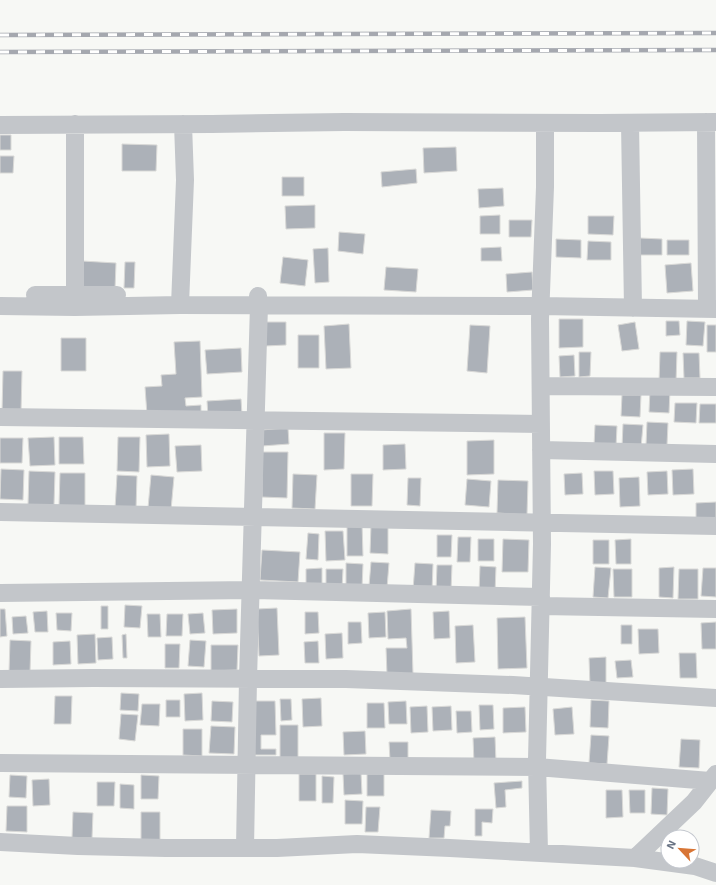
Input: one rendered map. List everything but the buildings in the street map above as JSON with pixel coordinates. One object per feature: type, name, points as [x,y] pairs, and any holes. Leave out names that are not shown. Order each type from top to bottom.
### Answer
[{"type":"street","points":[[0,125],[344,122],[711,122],[711,303],[180,300],[75,301],[0,306]]},
{"type":"street","points":[[543,853],[541,768],[546,522],[545,123]]},
{"type":"street","points":[[630,123],[633,302]]},
{"type":"street","points":[[75,124],[75,301]]},
{"type":"street","points":[[180,300],[185,180],[183,124]]},
{"type":"street","points":[[0,296],[75,301]]},
{"type":"street","points":[[245,848],[258,300]]},
{"type":"street","points":[[546,386],[716,386]]},
{"type":"street","points":[[545,450],[541,424],[546,386]]},
{"type":"street","points":[[0,416],[541,424]]},
{"type":"street","points":[[545,450],[716,454]]},
{"type":"street","points":[[0,512],[716,526]]},
{"type":"street","points":[[0,593],[251,590],[716,609]]},
{"type":"street","points":[[0,679],[346,679],[543,687],[716,698]]},
{"type":"street","points":[[0,763],[541,768],[713,778]]},
{"type":"street","points":[[635,858],[694,802],[713,778]]},
{"type":"street","points":[[0,842],[78,846],[245,848],[357,844],[635,858],[695,866],[716,872]]},
{"type":"railway","points":[[0,35],[716,33]]},
{"type":"railway","points":[[0,52],[716,50]]}]
